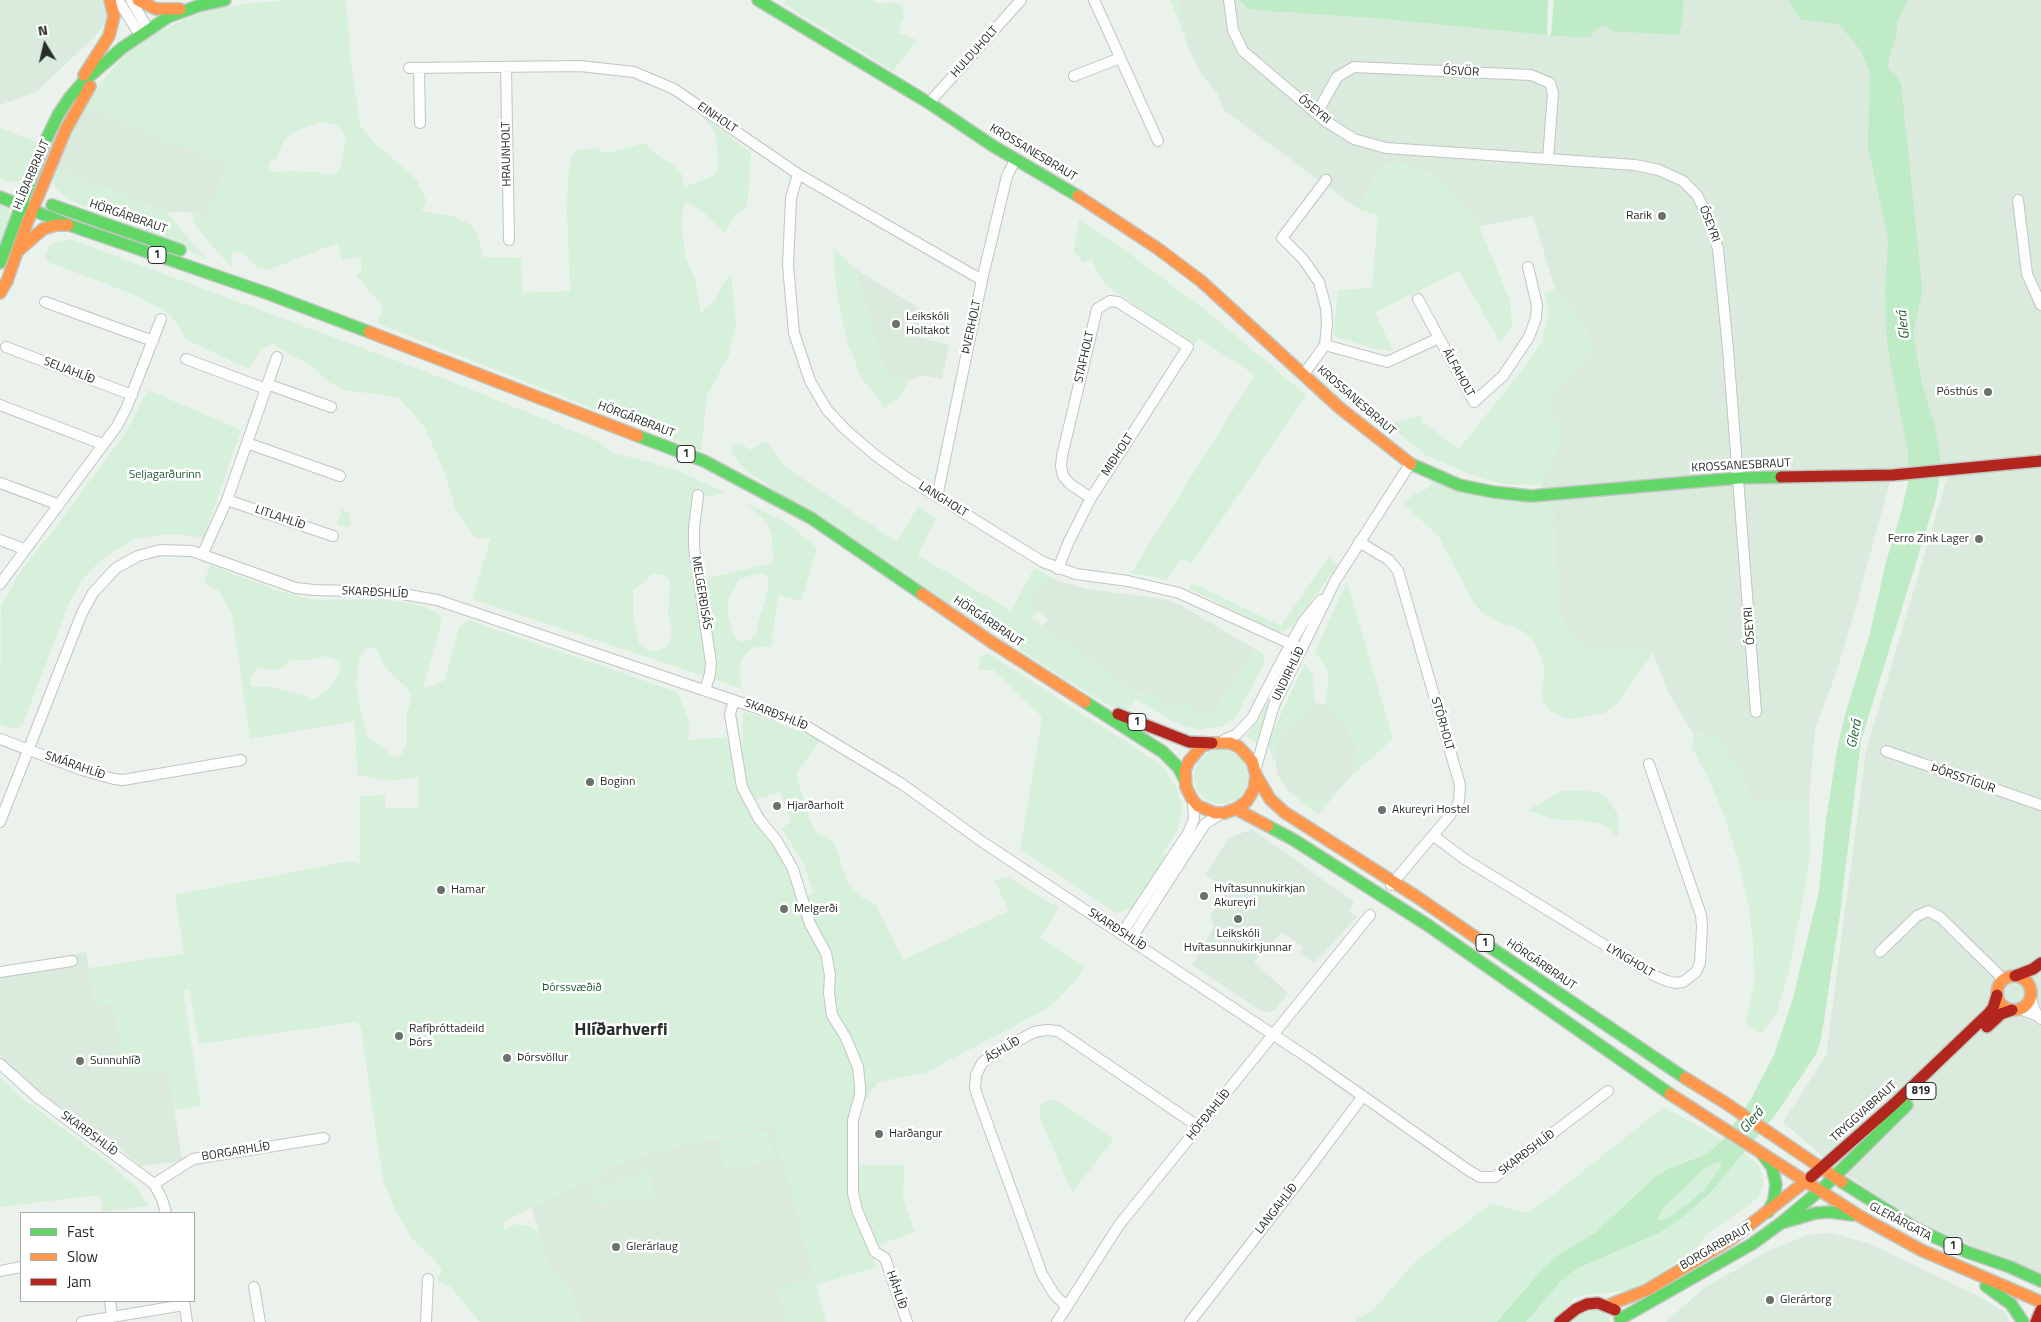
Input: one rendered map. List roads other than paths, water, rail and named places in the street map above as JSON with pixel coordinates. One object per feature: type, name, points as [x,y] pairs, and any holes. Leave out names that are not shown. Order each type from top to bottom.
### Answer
[{"type":"main road","points":[[70,97],[109,36],[114,16],[110,0]]},
{"type":"main road","points":[[138,0],[148,6],[170,10],[198,6]]},
{"type":"main road","name":"HLÍÐARBRAUT","points":[[0,263],[21,206],[13,190],[70,97],[83,82],[122,48],[168,16],[198,6],[225,0]]},
{"type":"main road","name":"KROSSANESBRAUT","points":[[758,0],[929,104],[1016,160],[1098,208],[1157,248],[1201,281],[1341,410],[1410,464],[1459,485],[1494,492],[1531,496],[1738,478],[1893,475],[2041,461]]},
{"type":"main road","name":"HLÍÐARBRAUT","points":[[0,293],[7,281],[33,210],[72,115],[97,71]]},
{"type":"main road","name":"HÖRGÁRBRAUT","points":[[13,190],[184,252],[242,284]]},
{"type":"main road","name":"HÖRGÁRBRAUT","points":[[0,198],[72,226],[242,284],[704,461],[811,518],[990,641],[1163,752],[1178,767],[1192,799]]},
{"type":"main road","points":[[18,251],[48,227],[61,224],[72,226]]},
{"type":"main road","name":"HÖRGÁRBRAUT","points":[[1065,689],[1189,742],[1216,742],[1239,747],[1252,761],[1265,792],[1277,806],[1395,882],[1662,1064],[1724,1102],[1820,1169]]},
{"type":"main road","points":[[1185,780],[1189,761],[1202,746],[1216,742]]},
{"type":"main road","points":[[1192,799],[1206,810],[1224,813],[1236,809],[1251,795],[1256,773]]},
{"type":"main road","name":"1","points":[[1236,809],[1294,840],[1429,926],[1712,1122],[1806,1181]]},
{"type":"main road","points":[[2009,978],[2033,969],[2041,963]]},
{"type":"main road","name":"TRYGGVABRAUT","points":[[1819,1191],[1835,1178],[1995,1019],[2027,1005],[2041,968]]},
{"type":"main road","points":[[2009,978],[2025,980],[2030,993]]},
{"type":"main road","name":"TRYGGVABRAUT","points":[[1806,1181],[1895,1103],[1989,1014],[1996,1002],[2000,984],[2009,978]]},
{"type":"main road","points":[[1997,995],[2002,1005],[2016,1010]]},
{"type":"main road","points":[[1759,1150],[1772,1167],[1776,1184],[1774,1200],[1768,1212]]},
{"type":"main road","name":"GLERÁRGATA","points":[[1820,1169],[1932,1236],[2041,1281]]},
{"type":"main road","name":"GLERÁRGATA","points":[[1806,1181],[1861,1217],[1921,1250],[2041,1302]]},
{"type":"main road","name":"BORGARBRAUT","points":[[1606,1306],[1647,1290],[1733,1238],[1806,1181]]},
{"type":"main road","name":"BORGARBRAUT","points":[[1560,1322],[1576,1309],[1587,1304],[1598,1303],[1613,1308],[1620,1321],[1752,1244],[1781,1223],[1819,1191]]},
{"type":"main road","points":[[1781,1223],[1816,1213],[1830,1212],[1861,1217]]},
{"type":"main road","points":[[1958,1267],[2011,1304],[2023,1322]]},
{"type":"main road","points":[[2036,1322],[2041,1310]]},
{"type":"street","points":[[118,0],[144,32]]},
{"type":"street","points":[[131,0],[144,32]]},
{"type":"street","name":"HULDUHOLT","points":[[929,104],[1021,0]]},
{"type":"street","points":[[1094,0],[1158,141]]},
{"type":"street","name":"ÓSEYRI","points":[[1229,0],[1233,30],[1243,51],[1317,112],[1324,120],[1354,139],[1386,148],[1635,165],[1659,170],[1683,181],[1696,195],[1709,219],[1718,249],[1756,712]]},
{"type":"street","points":[[1074,76],[1120,58]]},
{"type":"street","name":"EINHOLT","points":[[420,123],[414,68],[580,66],[634,72],[674,89],[798,174],[982,280]]},
{"type":"street","name":"HRAUNHOLT","points":[[506,67],[509,240]]},
{"type":"street","name":"ÓSVÖR","points":[[1317,112],[1337,77],[1354,67],[1532,75],[1550,83],[1553,93],[1548,159]]},
{"type":"street","name":"ÞVERHOLT","points":[[937,497],[982,280],[1007,176],[1016,160]]},
{"type":"street","name":"LANGHOLT","points":[[798,174],[791,198],[788,265],[794,333],[810,381],[827,410],[846,430],[875,456],[937,497],[1043,562],[1076,574],[1128,581],[1179,593],[1302,649]]},
{"type":"street","points":[[1304,374],[1325,345],[1326,308],[1319,282],[1303,259],[1282,238],[1326,180]]},
{"type":"street","points":[[2018,200],[2027,274],[2041,305]]},
{"type":"street","name":"ÁLFAHOLT","points":[[1418,299],[1474,402],[1504,376],[1529,337],[1536,318],[1537,306],[1528,267]]},
{"type":"street","name":"STAFHOLT","points":[[1090,498],[1063,476],[1061,466],[1097,309],[1110,301],[1118,302],[1188,347]]},
{"type":"street","points":[[45,302],[153,341]]},
{"type":"street","points":[[0,584],[57,504],[68,494],[102,444],[117,426],[132,395],[161,319]]},
{"type":"street","name":"ÁLFAHOLT","points":[[1325,345],[1387,362],[1439,338]]},
{"type":"street","name":"SELJAHLÍÐ","points":[[6,346],[132,395]]},
{"type":"street","name":"MIÐHOLT","points":[[1058,569],[1090,498],[1188,347]]},
{"type":"street","points":[[203,553],[227,500],[277,357]]},
{"type":"street","points":[[186,360],[331,407]]},
{"type":"street","points":[[0,405],[102,444]]},
{"type":"street","points":[[247,443],[340,476]]},
{"type":"street","name":"UNDIRHLÍÐ","points":[[1256,773],[1256,759],[1274,705],[1335,582],[1410,464]]},
{"type":"street","points":[[0,483],[57,504]]},
{"type":"street","name":"MELGERÐISÁS","points":[[698,495],[694,547],[711,663],[705,690]]},
{"type":"street","name":"LITLAHLÍÐ","points":[[227,500],[332,536]]},
{"type":"street","points":[[0,540],[24,549]]},
{"type":"street","name":"STÓRHOLT","points":[[1359,542],[1389,560],[1398,570],[1460,785],[1459,801],[1456,808],[1395,882]]},
{"type":"street","name":"SKARÐSHLÍÐ","points":[[0,822],[82,613],[100,584],[116,568],[150,552],[176,549],[203,553],[275,582],[296,588],[391,592],[438,600],[802,723],[902,784],[984,843],[1274,1034],[1480,1177],[1495,1177],[1608,1091]]},
{"type":"street","name":"UNDIRHLÍÐ","points":[[1216,742],[1237,734],[1252,718],[1304,622],[1335,582]]},
{"type":"street","name":"HÁHLÍÐ","points":[[734,700],[730,714],[742,787],[759,819],[777,841],[793,869],[810,924],[826,953],[830,975],[829,993],[832,1015],[846,1038],[858,1067],[860,1095],[853,1120],[853,1193],[859,1215],[874,1252],[885,1258],[907,1322]]},
{"type":"street","name":"SMÁRAHLÍÐ","points":[[0,739],[101,776],[123,780],[240,760]]},
{"type":"street","name":"ÞÓRSSTÍGUR","points":[[1886,751],[2041,805]]},
{"type":"street","name":"LYNGHOLT","points":[[1434,836],[1464,858],[1655,976],[1666,981],[1683,982],[1696,972],[1700,962],[1701,915],[1649,764]]},
{"type":"street","points":[[1126,936],[1188,833],[1194,819],[1192,799]]},
{"type":"street","points":[[1126,936],[1205,824],[1210,819],[1224,813]]},
{"type":"street","points":[[1372,890],[1385,889],[1395,882]]},
{"type":"street","points":[[1880,952],[1917,916],[1928,911],[1940,917],[2009,978]]},
{"type":"street","name":"HÖFÐAHLÍÐ","points":[[1057,1322],[1119,1225],[1370,915]]},
{"type":"street","points":[[0,972],[72,960]]},
{"type":"street","points":[[2030,993],[2040,1018]]},
{"type":"street","points":[[2016,1010],[2040,1018]]},
{"type":"street","name":"ÁSHLÍÐ","points":[[1067,1307],[1054,1294],[1042,1274],[977,1095],[976,1075],[982,1063],[992,1055],[1034,1032],[1058,1031],[1199,1127]]},
{"type":"street","name":"SKARÐSHLÍÐ","points":[[0,1064],[38,1098],[154,1184],[162,1199],[166,1212]]},
{"type":"street","name":"LANGAHLÍÐ","points":[[1190,1322],[1363,1096]]},
{"type":"street","name":"BORGARHLÍÐ","points":[[154,1184],[193,1159],[324,1138]]},
{"type":"street","points":[[0,1271],[20,1267]]},
{"type":"street","points":[[426,1322],[428,1279]]},
{"type":"street","points":[[254,1288],[260,1322]]},
{"type":"street","points":[[110,1302],[112,1317]]},
{"type":"street","points":[[82,1322],[184,1303],[187,1322]]},
{"type":"water","points":[[1239,0],[1684,0],[1682,25],[1679,35],[1611,31],[1606,25],[1595,30],[1590,37],[1567,37],[1372,18],[1248,9]]},
{"type":"water","name":"Glerá","points":[[1788,0],[1908,0],[1897,22],[1897,31],[1888,68],[1901,84],[1922,293],[1913,334],[1922,384],[1935,426],[1940,456],[1936,498],[1861,741],[1840,914],[1821,1039],[1816,1054],[1776,1114],[1711,1192],[1684,1216],[1659,1233],[1576,1269],[1560,1282],[1526,1322],[1497,1322],[1539,1273],[1558,1255],[1596,1232],[1655,1177],[1667,1169],[1705,1155],[1723,1140],[1751,1099],[1774,1055],[1792,1002],[1819,891],[1826,820],[1837,750],[1845,715],[1870,633],[1886,562],[1902,509],[1908,482],[1908,452],[1887,344],[1885,294],[1888,238],[1868,147],[1870,72],[1861,51],[1840,25],[1800,19]],"holes":[[[1716,1162],[1720,1162],[1721,1166],[1706,1188],[1667,1219],[1661,1220],[1658,1218],[1664,1207],[1699,1173]]]},
{"type":"place","name":"Rarik","points":[[1662,216]]},
{"type":"place","name":"Leikskóli Holtakot","points":[[896,324]]},
{"type":"place","name":"Pósthús","points":[[1988,392]]},
{"type":"place","name":"Ferro Zink Lager","points":[[1979,539]]},
{"type":"place","name":"Boginn","points":[[590,782]]},
{"type":"place","name":"Hjarðarholt","points":[[777,806]]},
{"type":"place","name":"Akureyri Hostel","points":[[1382,810]]},
{"type":"place","name":"Hamar","points":[[441,890]]},
{"type":"place","name":"Hvítasunnukirkjan Akureyri","points":[[1204,896]]},
{"type":"place","name":"Melgerði","points":[[784,909]]},
{"type":"place","name":"Leikskóli Hvítasunnukirkjunnar","points":[[1238,919]]},
{"type":"place","name":"Rafíþróttadeild Þórs","points":[[399,1036]]},
{"type":"place","name":"Þórsvöllur","points":[[507,1058]]},
{"type":"place","name":"Sunnuhlíð","points":[[80,1061]]},
{"type":"place","name":"Harðangur","points":[[879,1134]]},
{"type":"place","name":"Glerárlaug","points":[[616,1247]]},
{"type":"place","name":"Glerártorg","points":[[1770,1300]]},
{"type":"district","name":"Hlíðarhverfi","points":[[621,1031]]},
{"type":"park label","name":"Seljagarðurinn","points":[[165,475]]},
{"type":"park label","name":"Þórssvæðið","points":[[572,988]]}]
